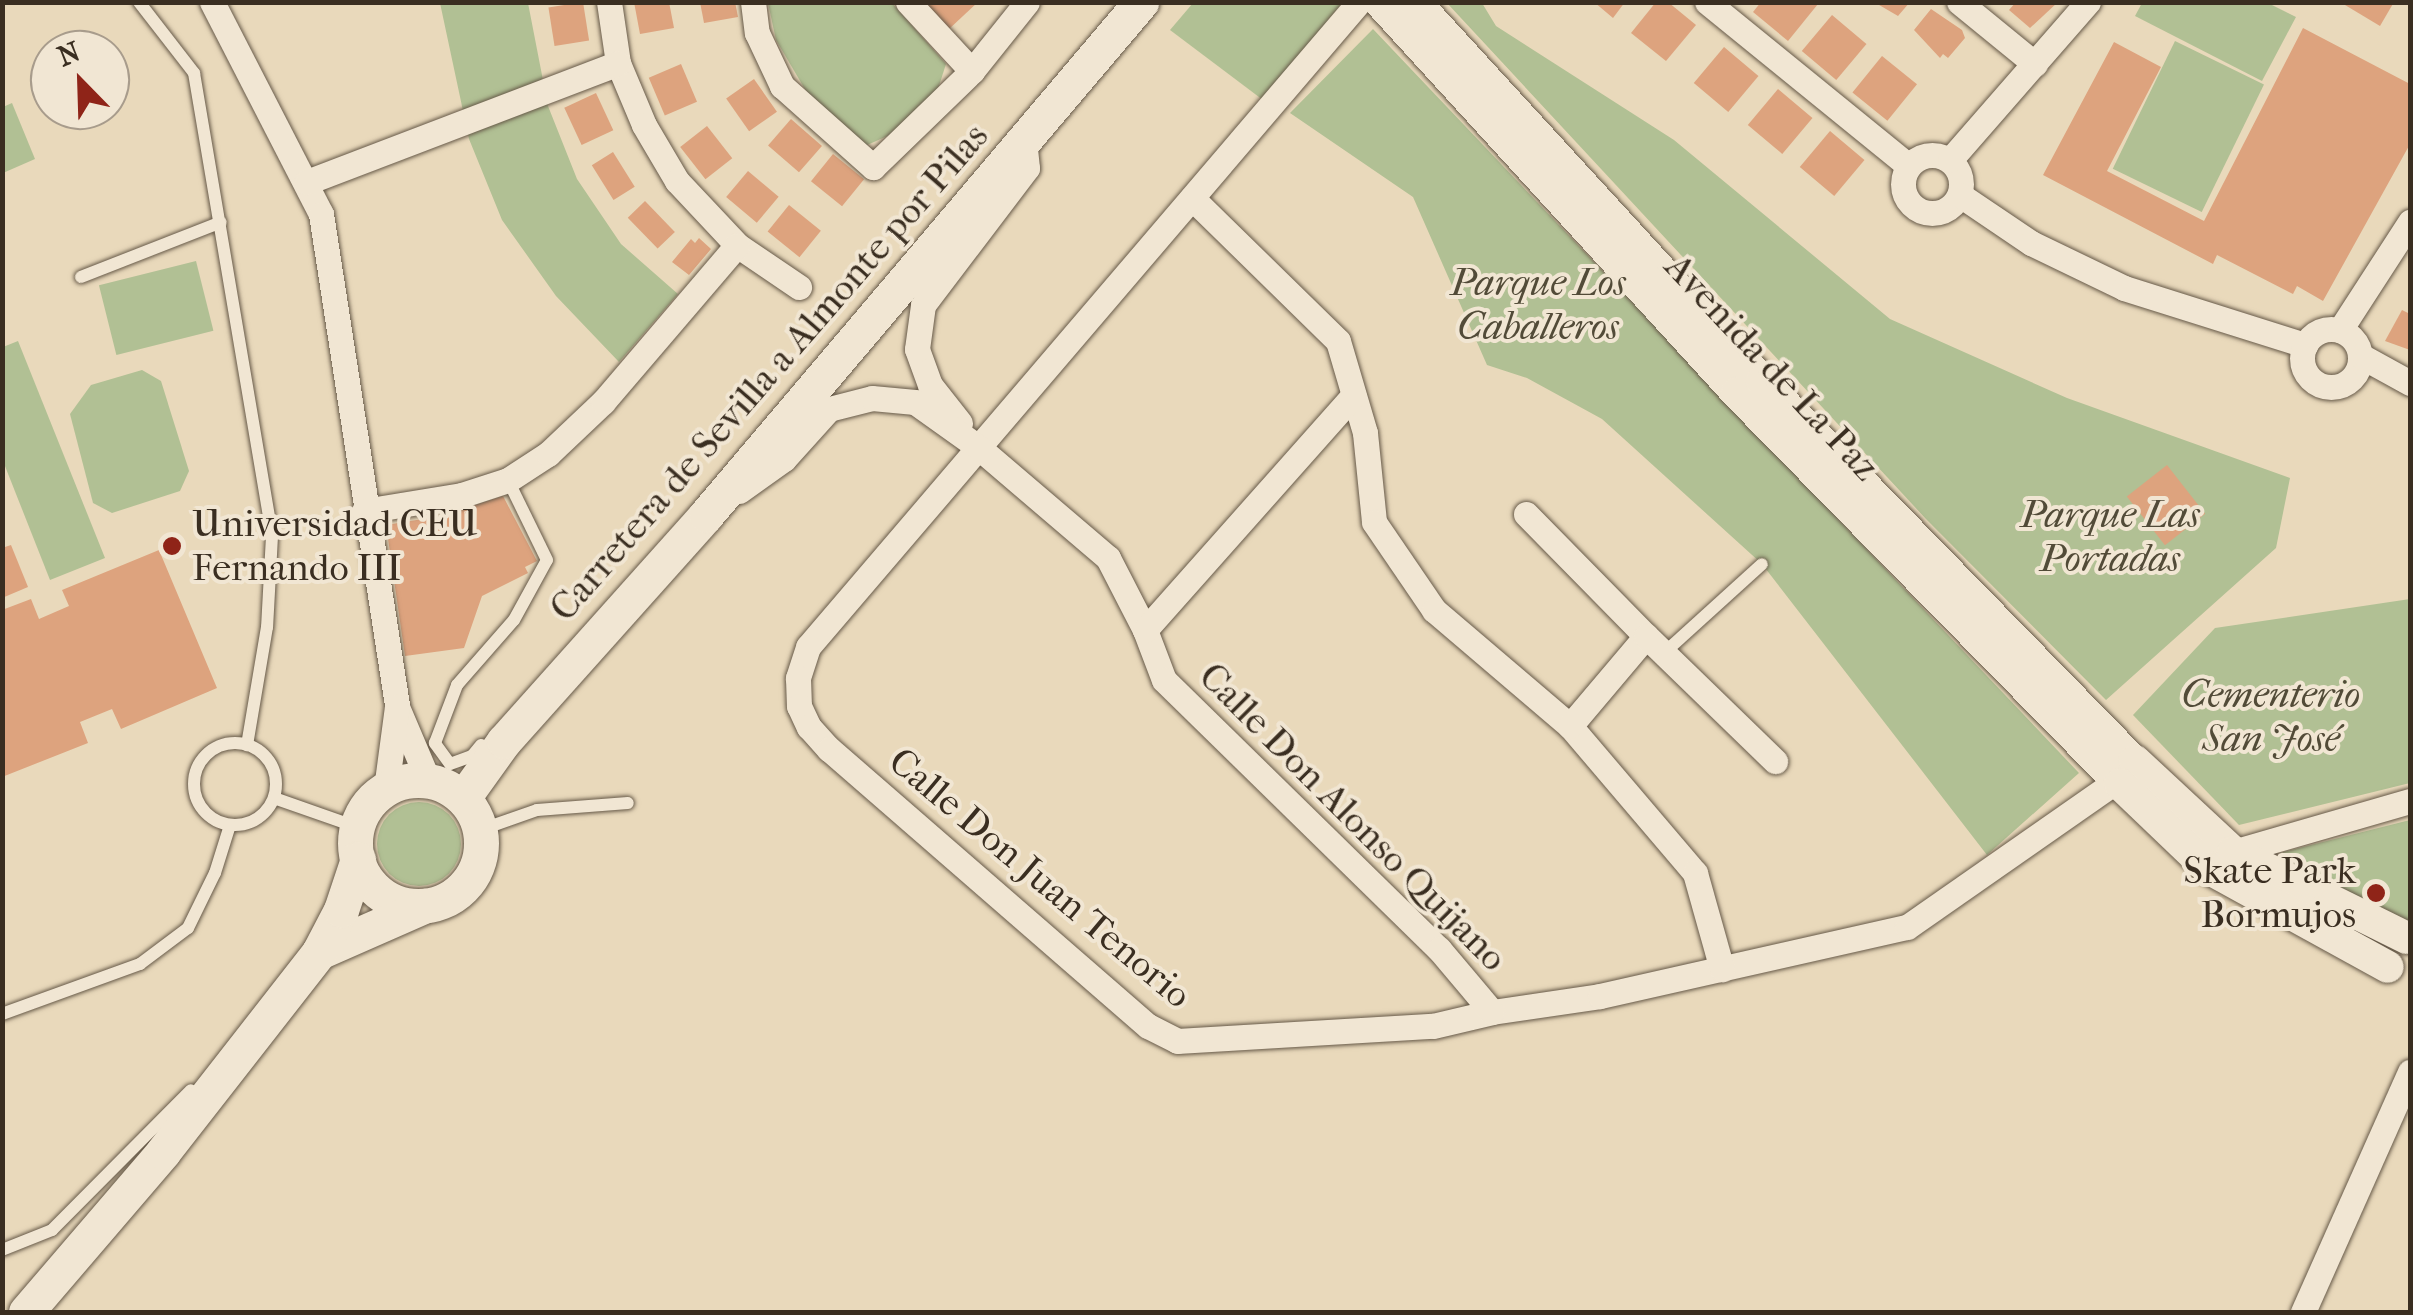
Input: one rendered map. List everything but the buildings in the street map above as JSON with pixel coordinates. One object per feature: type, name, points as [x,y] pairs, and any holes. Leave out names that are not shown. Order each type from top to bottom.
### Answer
[{"type":"main road","name":"Carretera de Sevilla a Almonte por Pilas","points":[[464,798],[515,728],[706,516],[1141,2]]},
{"type":"main road","points":[[26,1312],[163,1152],[242,1046],[320,952],[341,910],[357,843],[373,799],[406,781],[428,780],[464,798],[480,830],[481,851],[462,888],[320,952]]},
{"type":"main road","points":[[357,843],[367,879],[382,894],[402,904],[424,906]]},
{"type":"main road","points":[[2,1306],[144,1142],[242,1046]]},
{"type":"street","points":[[212,2],[320,214],[397,707],[428,780]]},
{"type":"street","points":[[609,2],[618,63],[644,125],[677,181],[737,245],[798,287]]},
{"type":"street","points":[[752,2],[757,32],[782,86],[873,167],[972,71],[1027,2]]},
{"type":"street","points":[[908,2],[972,71]]},
{"type":"street","name":"Calle Don Juan Tenorio","points":[[1359,2],[808,646],[798,678],[799,706],[810,727],[972,877],[1148,1026],[1178,1041],[1413,1028],[1600,996],[1907,927],[2123,772]]},
{"type":"street","name":"Avenida de La Paz","points":[[1380,2],[1737,392],[2123,772],[2233,852],[2409,938]]},
{"type":"street","name":"Avenida de La Paz","points":[[1415,2],[2208,868],[2399,975]]},
{"type":"street","points":[[1706,2],[1908,166]]},
{"type":"street","points":[[1960,2],[2036,64]]},
{"type":"street","points":[[1950,160],[2088,2]]},
{"type":"street","points":[[307,182],[618,63]]},
{"type":"street","points":[[978,446],[930,386],[917,349],[923,305],[1027,168],[1024,141]]},
{"type":"street","points":[[1935,154],[1950,160],[1961,176],[1960,195],[1947,210],[1920,212],[1904,195],[1908,166],[1935,154]]},
{"type":"street","points":[[1960,195],[2031,243],[2124,288],[2305,345]]},
{"type":"street","points":[[1192,198],[1338,341],[1366,442],[1374,522],[1434,610],[1570,726],[1695,873],[1722,969]]},
{"type":"street","points":[[2340,330],[2410,222]]},
{"type":"street","points":[[364,512],[462,495],[508,480],[548,454],[603,402],[737,245]]},
{"type":"street","points":[[2324,329],[2340,330],[2354,339],[2358,365],[2343,384],[2318,384],[2305,372],[2305,345],[2324,329]]},
{"type":"street","points":[[2358,365],[2400,378]]},
{"type":"street","points":[[1145,630],[1354,395]]},
{"type":"street","points":[[706,516],[784,459],[829,409],[872,398],[915,402],[978,446]]},
{"type":"street","points":[[1320,432],[1366,442]]},
{"type":"street","name":"Calle Don Alonso Quijano","points":[[978,446],[1108,558],[1145,630],[1164,680],[1438,949],[1492,1012]]},
{"type":"street","points":[[1526,514],[1775,761]]},
{"type":"street","points":[[1570,726],[1655,645]]},
{"type":"street","points":[[386,789],[397,707]]},
{"type":"street","points":[[2233,852],[2410,801]]},
{"type":"street","points":[[2399,975],[2409,938]]},
{"type":"street","points":[[2303,1312],[2410,1072]]},
{"type":"lane","points":[[139,2],[194,72],[272,536],[267,627],[248,745]]},
{"type":"lane","points":[[82,277],[221,222]]},
{"type":"lane","points":[[508,480],[547,560],[514,620],[457,684],[434,743],[450,764],[472,756],[563,652],[676,548]]},
{"type":"lane","points":[[1655,645],[1762,564]]},
{"type":"lane","points":[[234,744],[248,745],[268,760],[274,772],[274,798],[259,818],[230,826],[209,817],[200,806],[194,779],[207,754],[234,744]]},
{"type":"lane","points":[[274,798],[357,843]]},
{"type":"lane","points":[[480,830],[537,810],[628,802]]},
{"type":"lane","points":[[2,1014],[140,964],[188,928],[215,873],[230,826]]},
{"type":"lane","points":[[2,1250],[52,1230],[271,1010]]},
{"type":"lane","points":[[12,1312],[57,1262],[83,1246]]},
{"type":"green space","points":[[440,3],[528,3],[548,106],[577,179],[621,244],[678,294],[619,362],[556,296],[502,220],[469,139]]},
{"type":"green space","points":[[768,3],[892,3],[946,64],[936,95],[894,133],[865,146],[806,91],[776,40]]},
{"type":"green space","points":[[1193,3],[1342,3],[1263,100],[1170,30]]},
{"type":"green space","name":"Parque Las Portadas","points":[[1447,3],[1482,3],[1496,26],[1674,140],[1890,319],[2067,398],[2290,478],[2276,548],[2106,700],[1926,519]]},
{"type":"green space","points":[[2142,3],[2268,3],[2296,17],[2262,81],[2135,16]]},
{"type":"green space","name":"Parque Los Caballeros","points":[[1373,29],[2079,773],[1987,855],[1762,564],[1602,419],[1527,378],[1487,365],[1413,197],[1290,113]]},
{"type":"green space","points":[[2175,41],[2264,84],[2202,212],[2113,169]]},
{"type":"green space","points":[[12,103],[35,159],[3,173],[3,107]]},
{"type":"green space","points":[[196,261],[213,331],[116,355],[99,285]]},
{"type":"green space","points":[[18,341],[105,558],[50,580],[3,461],[3,347]]},
{"type":"green space","points":[[142,370],[161,381],[189,471],[180,491],[112,513],[93,503],[70,414],[91,385]]},
{"type":"green space","name":"Cementerio San José","points":[[2410,599],[2410,783],[2239,825],[2133,715],[2215,628]]},
{"type":"green space","points":[[419,802],[435,805],[449,814],[458,828],[458,860],[449,874],[435,883],[419,886],[403,883],[389,874],[380,860],[377,844],[380,828],[389,814],[403,805]]},
{"type":"green space","name":"Skate Park Bormujos","points":[[2410,820],[2410,922],[2402,922],[2280,864],[2283,852]]},
{"type":"place","name":"Universidad CEU Fernando III","points":[[172,546]]},
{"type":"place","name":"Skate Park Bormujos","points":[[2376,893]]}]
